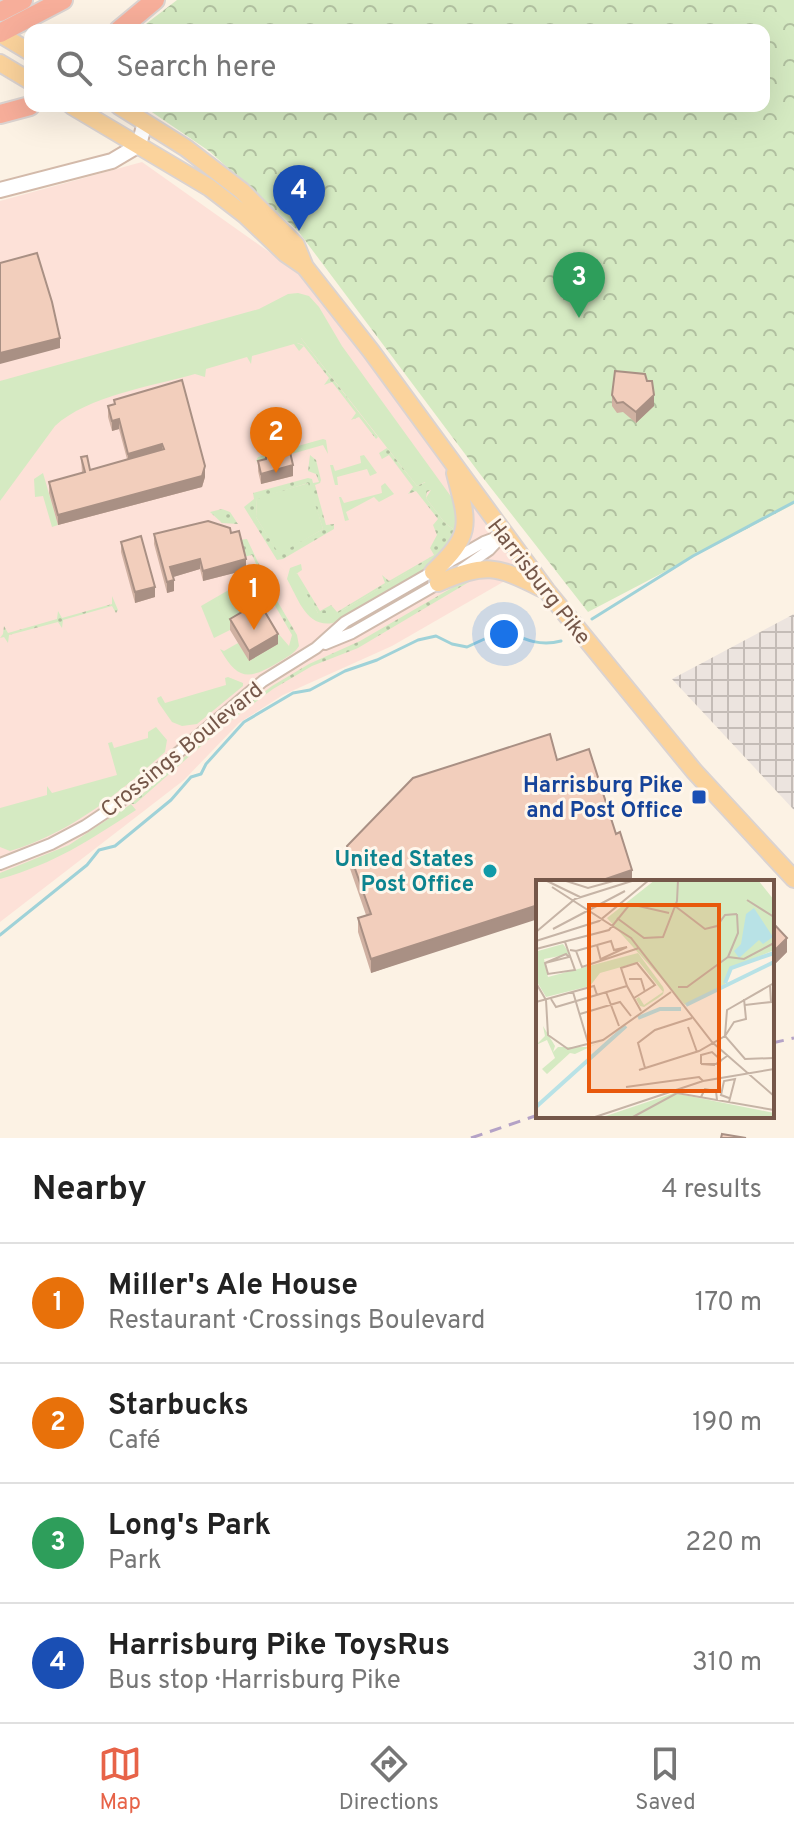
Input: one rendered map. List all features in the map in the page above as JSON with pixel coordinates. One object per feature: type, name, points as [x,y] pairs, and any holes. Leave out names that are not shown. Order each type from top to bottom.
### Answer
[{"type":"highway","points":[[0,12],[23,0]]},
{"type":"highway","points":[[0,34],[63,0]]},
{"type":"highway","points":[[126,24],[155,0]]},
{"type":"highway","points":[[0,114],[24,108]]},
{"type":"main road","points":[[0,34],[24,49]]},
{"type":"main road","points":[[0,63],[24,77]]},
{"type":"main road","name":"Harrisburg Pike","points":[[82,112],[210,188],[305,267]]},
{"type":"main road","name":"Harrisburg Pike","points":[[129,112],[206,162],[258,205],[296,245],[305,267],[371,351],[546,590],[694,771],[794,879]]},
{"type":"main road","points":[[435,578],[460,543],[465,526],[452,464]]},
{"type":"main road","points":[[435,578],[482,568],[514,575],[546,590]]},
{"type":"street","points":[[0,190],[112,161],[139,145],[145,122]]},
{"type":"street","name":"Crossings Boulevard","points":[[0,864],[51,844],[115,806],[232,705],[263,681],[316,648],[345,622],[489,550],[503,535]]},
{"type":"shaded area","points":[[142,162],[327,293],[404,397],[538,562],[392,646],[283,695],[239,723],[184,780],[0,922],[0,201]]},
{"type":"shaded area","points":[[794,614],[794,810],[672,679]]},
{"type":"green space","points":[[177,0],[794,0],[794,504],[588,612],[298,231],[209,151],[152,112],[770,112],[770,24],[146,24]]},
{"type":"green space","points":[[288,294],[309,296],[319,307],[342,346],[455,502],[460,527],[431,565],[420,573],[333,623],[316,621],[299,603],[287,579],[290,568],[301,564],[302,570],[296,574],[318,613],[338,613],[433,557],[456,531],[445,523],[426,498],[431,490],[425,482],[417,486],[301,338],[297,343],[304,346],[299,351],[294,344],[252,356],[251,364],[247,357],[206,369],[205,377],[195,374],[121,393],[84,407],[55,426],[0,501],[0,381],[259,309]]},
{"type":"green space","points":[[296,338],[301,338],[378,437],[376,439],[359,417],[351,420],[356,413],[332,382],[324,385],[329,378],[303,345],[295,342]]},
{"type":"green space","points":[[326,440],[328,454],[323,445],[260,463],[256,461],[258,457]]},
{"type":"green space","points":[[387,448],[417,486],[428,481],[431,483],[433,489],[427,492],[426,498],[445,523],[456,531],[444,550],[433,560],[338,613],[318,613],[295,575],[297,573],[320,611],[331,605],[337,612],[385,583],[382,575],[389,581],[434,555],[430,548],[437,535],[433,525],[438,519],[416,491],[408,494],[413,487],[389,455],[382,459],[379,453]]},
{"type":"green space","points":[[310,455],[316,460],[321,480],[320,483],[315,485],[326,525],[334,524],[334,529],[277,560],[244,507],[254,499],[253,493],[308,478],[313,483],[319,482],[316,474],[308,471]],"holes":[[[308,483],[323,529],[279,554],[256,517],[257,499]]]},
{"type":"green space","points":[[364,455],[377,473],[370,476],[367,469],[337,477],[338,485],[335,485],[330,465],[335,471],[361,463],[360,456]]},
{"type":"green space","points":[[43,473],[58,525],[52,527],[43,496],[35,497],[34,479]]},
{"type":"green space","points":[[309,483],[323,529],[279,555],[256,517],[257,498]]},
{"type":"green space","points":[[385,483],[394,494],[379,502],[374,497],[346,512],[349,520],[345,521],[339,497],[344,503],[382,493],[381,486]]},
{"type":"green space","points":[[222,509],[230,512],[238,524],[222,523],[210,512]]},
{"type":"green space","points":[[247,539],[297,635],[292,635],[259,578],[252,555],[243,557],[230,541]]},
{"type":"green space","points":[[469,578],[474,579],[358,648],[312,666],[273,689],[224,726],[135,804],[131,804],[229,718],[272,686],[309,664],[360,641]]},
{"type":"green space","points":[[246,580],[269,620],[230,630],[214,638],[201,606]]},
{"type":"green space","points":[[112,596],[118,610],[116,613],[112,606],[63,620],[62,628],[58,622],[9,635],[8,643],[4,637],[0,638],[4,626],[8,633],[57,619],[58,611],[62,618],[112,604]]},
{"type":"green space","points":[[276,631],[289,646],[292,635],[297,635],[299,646],[288,657],[260,672],[239,672],[220,649],[224,651],[238,643],[250,661]]},
{"type":"green space","points":[[225,678],[243,683],[243,686],[197,724],[182,726],[172,722],[158,702],[157,698],[161,696],[165,703],[226,685]]},
{"type":"green space","points":[[156,727],[167,740],[165,752],[112,797],[53,834],[10,851],[0,847],[0,808],[47,795],[47,786],[52,793],[117,775],[108,743],[112,742],[114,748],[148,738],[148,732]]},
{"type":"green space","points":[[131,804],[136,810],[87,841],[38,866],[0,879],[0,873],[69,845]]},
{"type":"building","points":[[37,253],[60,338],[0,353],[0,263]]},
{"type":"building","points":[[615,371],[645,374],[647,381],[652,381],[654,395],[636,412],[623,402],[617,403],[612,395]]},
{"type":"building","points":[[182,380],[205,466],[202,476],[58,515],[49,482],[85,472],[81,457],[87,456],[90,470],[164,449],[162,444],[128,454],[119,419],[112,421],[108,406],[115,404],[114,400]]},
{"type":"building","points":[[290,452],[293,465],[261,474],[258,461],[266,459],[266,456]]},
{"type":"building","points":[[208,521],[230,528],[231,533],[239,531],[246,559],[203,571],[200,559],[170,567],[174,580],[167,582],[154,534]]},
{"type":"building","points":[[141,536],[155,587],[135,592],[121,542]]},
{"type":"building","points":[[259,602],[278,634],[249,651],[230,619]]},
{"type":"building","name":"United States Post Office","points":[[550,734],[557,760],[589,749],[616,834],[620,832],[632,870],[603,880],[536,880],[536,906],[371,959],[358,918],[371,914],[347,846],[413,778]]},
{"type":"building","points":[[774,924],[787,938],[774,951]]},
{"type":"building","points":[[722,1134],[746,1138],[721,1138]]},
{"type":"waterway","points":[[592,619],[693,556],[794,502]]},
{"type":"waterway","points":[[0,935],[87,865],[99,850],[115,846],[171,800],[191,777],[201,774],[206,764],[244,722],[293,693],[310,690],[345,671],[418,640],[436,636],[467,647],[504,630],[539,643],[561,641]]},
{"type":"railway","points":[[774,1043],[794,1038]]},
{"type":"railway","points":[[471,1138],[536,1116]]},
{"type":"place","name":"Harrisburg Pike ToysRus","points":[[299,231]]},
{"type":"place","name":"Long's Park","points":[[579,318]]},
{"type":"place","name":"Starbucks","points":[[276,473]]},
{"type":"place","name":"Miller's Ale House","points":[[254,630]]},
{"type":"place","name":"Harrisburg Pike and Post Office","points":[[699,797]]},
{"type":"place","name":"United States Post Office","points":[[490,871]]}]
